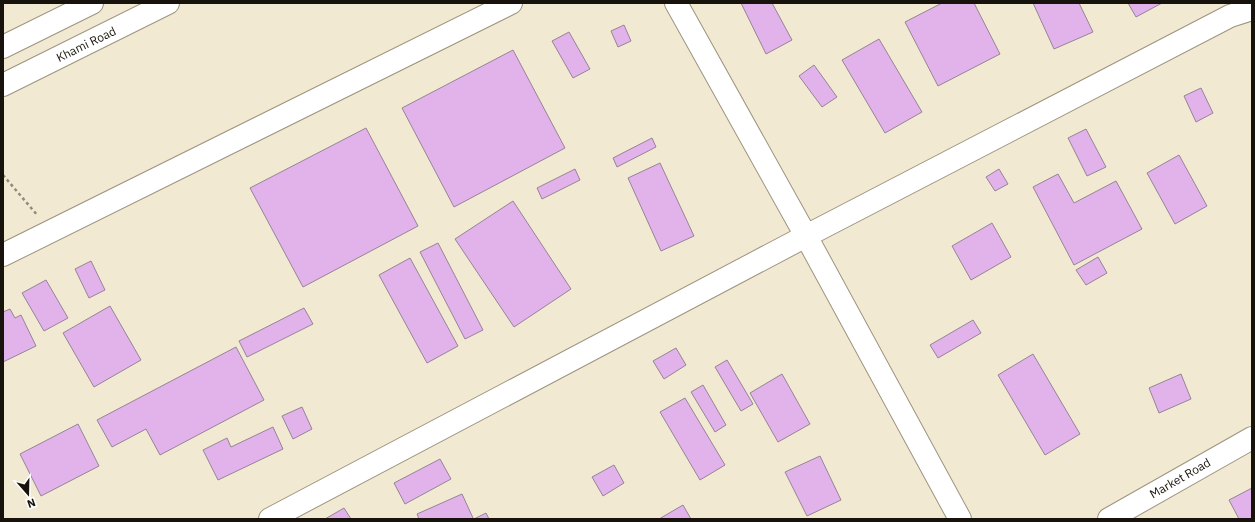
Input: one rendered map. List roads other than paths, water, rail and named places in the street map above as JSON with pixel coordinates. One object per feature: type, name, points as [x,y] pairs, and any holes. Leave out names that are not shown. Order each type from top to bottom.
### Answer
[{"type":"street","points":[[3,47],[92,3]]},
{"type":"street","name":"Khami Road","points":[[3,85],[168,3]]},
{"type":"street","points":[[3,255],[511,3]]},
{"type":"street","points":[[676,3],[806,236],[960,519]]},
{"type":"street","points":[[270,519],[806,236],[1230,16],[1252,9]]},
{"type":"street","name":"Market Road","points":[[1109,519],[1252,438]]}]
